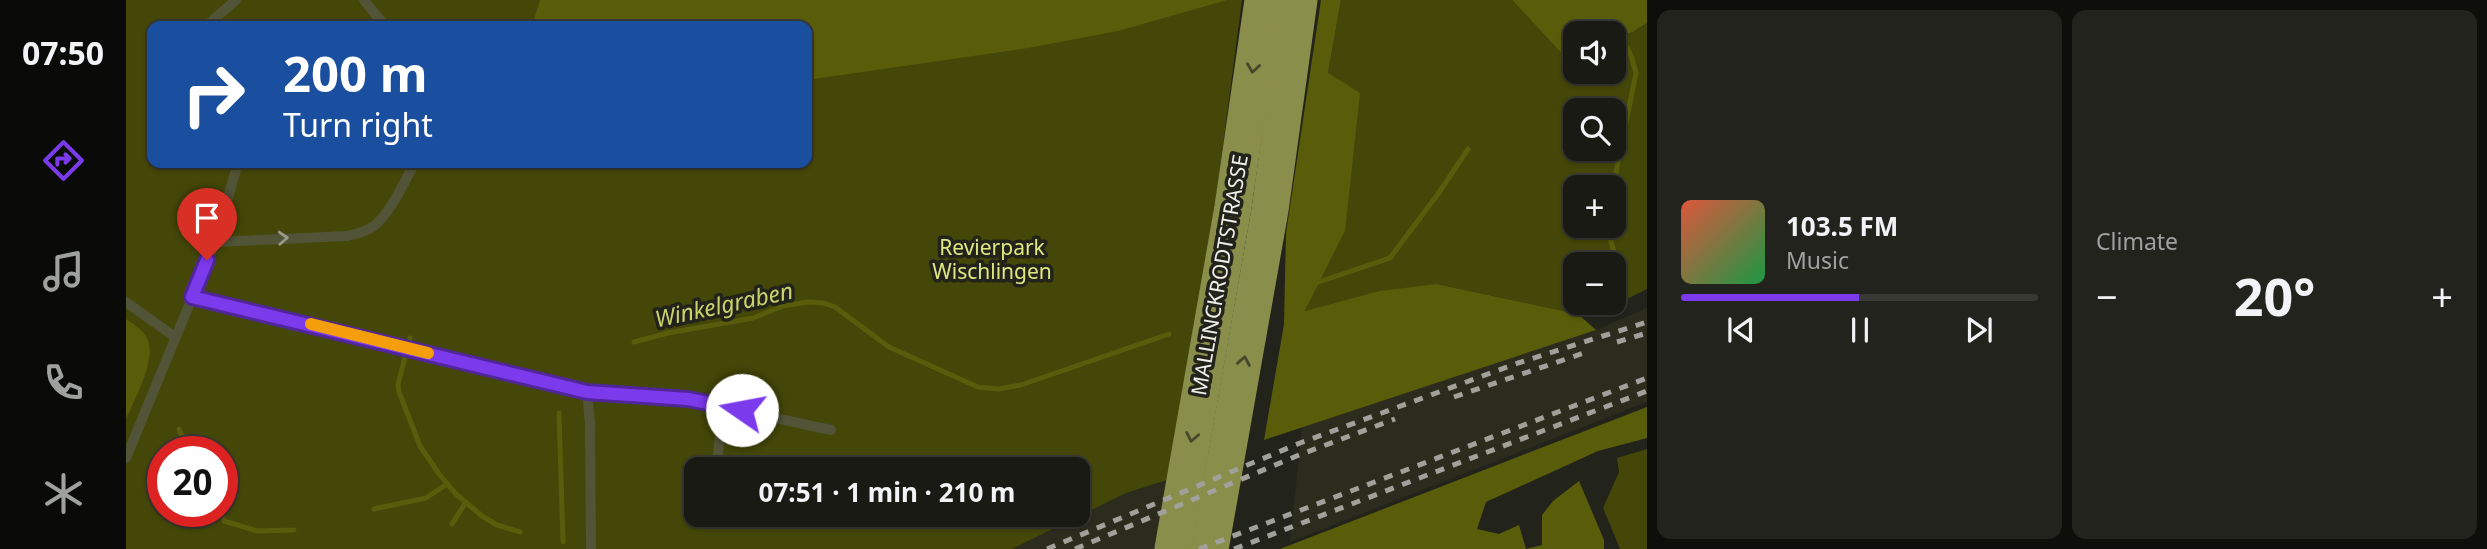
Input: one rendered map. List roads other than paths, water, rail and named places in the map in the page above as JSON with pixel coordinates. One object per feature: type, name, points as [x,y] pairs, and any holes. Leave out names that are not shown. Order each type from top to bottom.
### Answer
[{"type":"highway","name":"MALLINCKRODTSTRASSE","points":[[1173,549],[1233,207],[1263,0]]},
{"type":"highway","name":"MALLINCKRODTSTRASSE","points":[[1210,549],[1270,209],[1299,0]]},
{"type":"lane","points":[[212,21],[236,0]]},
{"type":"lane","points":[[364,0],[381,21]]},
{"type":"lane","points":[[126,458],[215,242],[237,168]]},
{"type":"lane","points":[[215,242],[347,236],[361,233],[373,227],[383,216],[412,168]]},
{"type":"lane","points":[[192,297],[587,392],[688,399],[831,430]]},
{"type":"lane","points":[[126,302],[175,337]]},
{"type":"lane","points":[[587,392],[590,423],[591,549]]},
{"type":"lane","points":[[718,457],[724,406]]},
{"type":"waterway","points":[[1607,0],[1636,73],[1615,175]]},
{"type":"waterway","name":"Winkelgraben","points":[[1295,290],[1390,258],[1468,149]]},
{"type":"waterway","points":[[1611,238],[1614,252]]},
{"type":"waterway","name":"Winkelgraben","points":[[634,342],[668,333],[753,318],[783,306],[808,302],[824,303],[835,307],[889,347],[978,387],[998,389],[1021,385],[1169,334]]},
{"type":"waterway","points":[[410,338],[398,384],[420,446],[456,494],[497,525],[520,532]]},
{"type":"waterway","name":"Winkelgraben","points":[[559,413],[563,542]]},
{"type":"waterway","points":[[179,429],[182,436]]},
{"type":"waterway","points":[[374,509],[426,498],[447,484]]},
{"type":"waterway","points":[[452,524],[466,502]]},
{"type":"waterway","points":[[238,525],[257,531],[294,530]]},
{"type":"railway","points":[[1047,549],[1300,443],[1518,363],[1647,322]]},
{"type":"railway","points":[[1617,342],[1647,333]]},
{"type":"railway","points":[[1454,397],[1587,352]]},
{"type":"railway","points":[[1199,549],[1647,378]]},
{"type":"railway","points":[[1234,549],[1647,391]]},
{"type":"railway","points":[[1075,549],[1299,455],[1395,419]]},
{"type":"park label","name":"Revierpark Wischlingen","points":[[992,260]]}]
